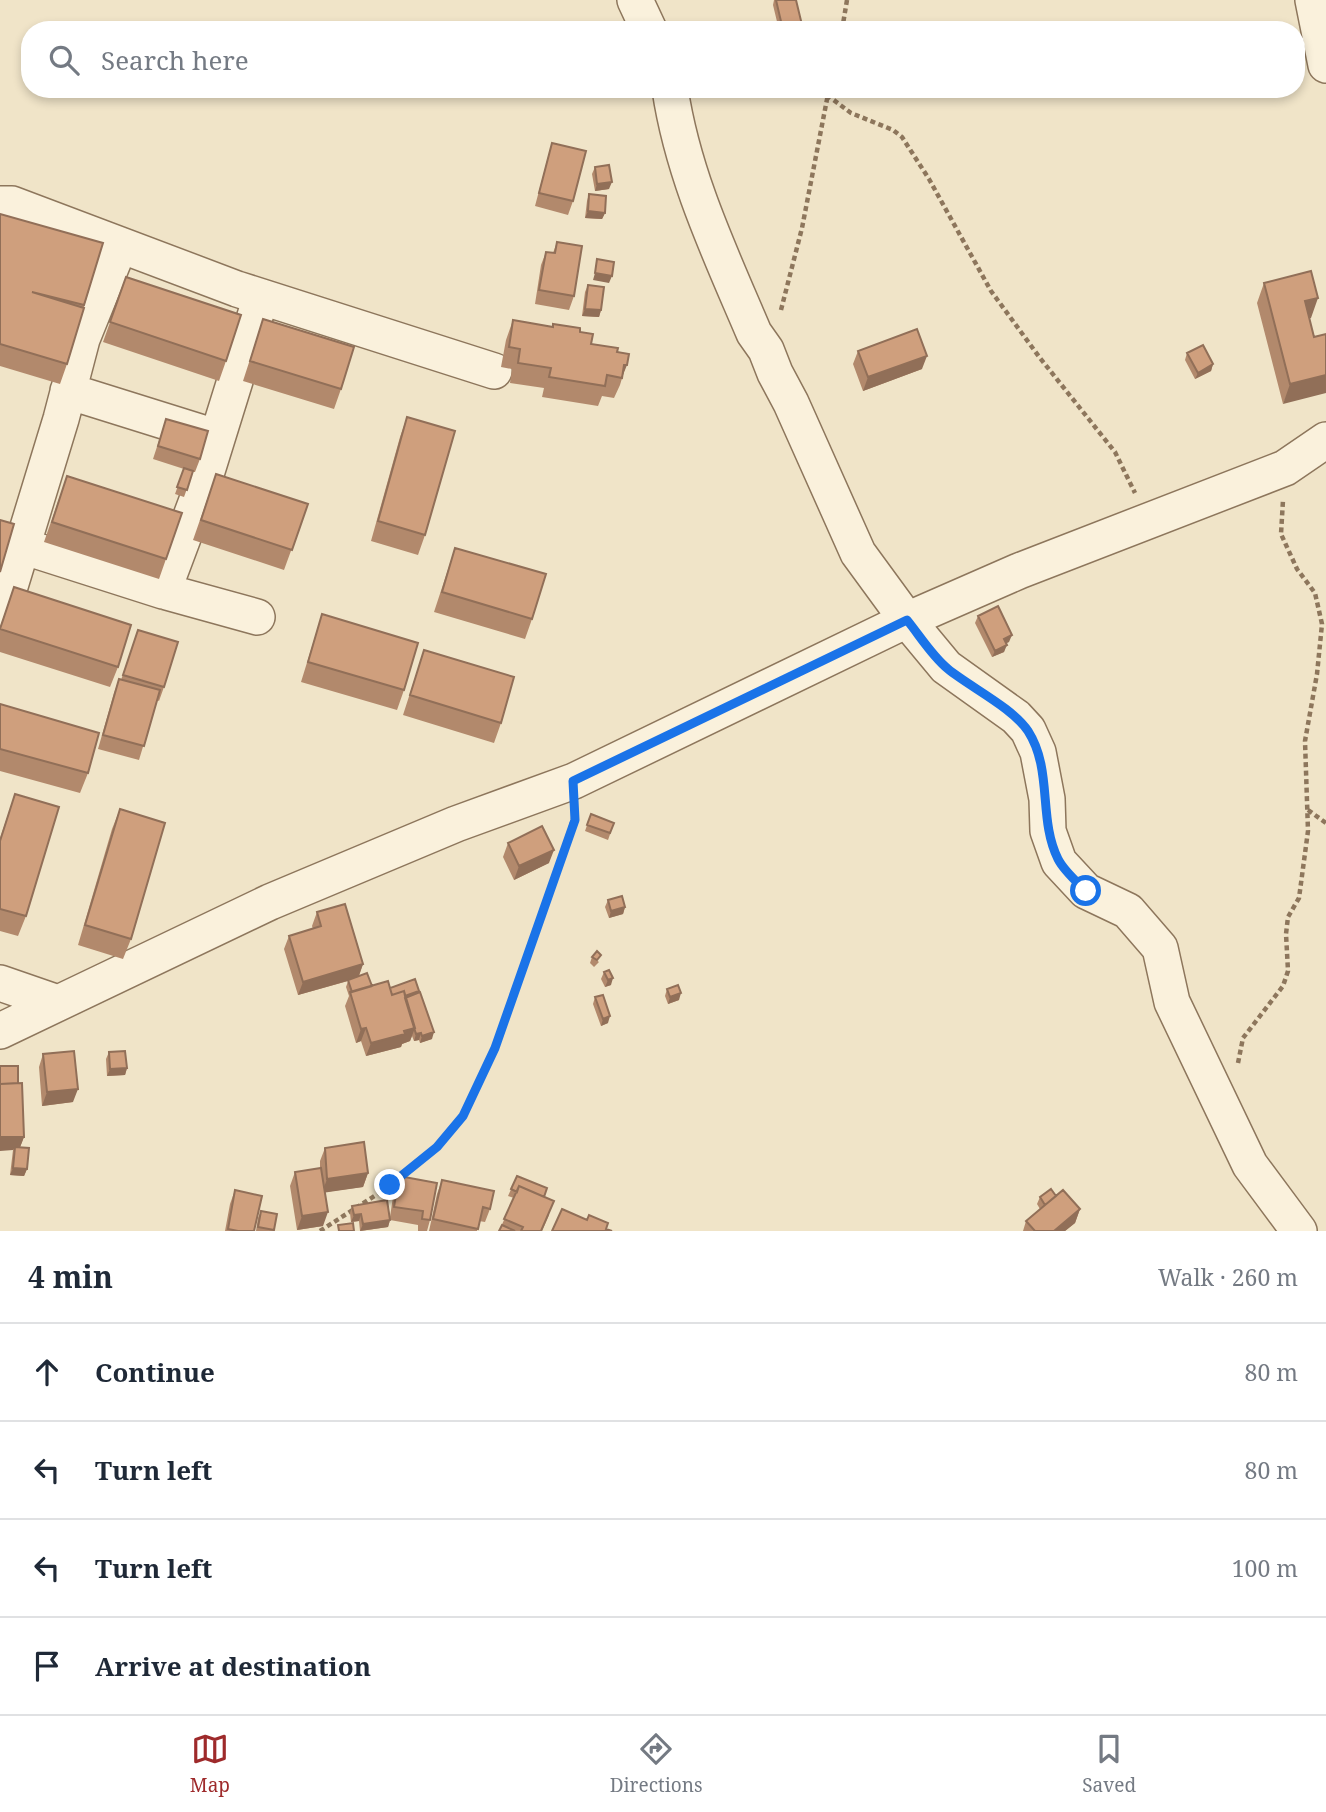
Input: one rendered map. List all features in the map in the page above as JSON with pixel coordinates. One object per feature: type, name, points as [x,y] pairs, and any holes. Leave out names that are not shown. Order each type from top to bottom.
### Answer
[{"type":"street","points":[[635,0],[645,21]]},
{"type":"street","points":[[1313,0],[1326,65]]},
{"type":"street","points":[[671,98],[675,122],[694,191],[754,333],[766,350],[791,402],[858,553],[907,620],[946,667],[1016,717],[1028,730],[1038,752],[1047,799],[1048,831],[1059,862],[1086,891],[1128,911],[1160,948],[1172,1002],[1250,1165],[1299,1231]]},
{"type":"street","points":[[0,204],[12,204],[261,297],[495,371]]},
{"type":"street","points":[[0,619],[82,339],[120,244]]},
{"type":"street","points":[[163,592],[202,487],[261,297]]},
{"type":"street","points":[[68,390],[218,438]]},
{"type":"street","points":[[0,1031],[55,1002],[132,970],[270,902],[456,824],[573,781],[907,620],[1019,571],[1285,468],[1326,440]]},
{"type":"street","points":[[22,546],[163,592],[257,617]]},
{"type":"street","points":[[0,984],[55,1002]]},
{"type":"path","points":[[844,21],[847,0]]},
{"type":"path","points":[[780,320],[785,290],[803,228],[827,98]]},
{"type":"path","points":[[835,98],[851,113],[902,136],[991,291],[1115,452],[1148,523]]},
{"type":"path","points":[[1238,1070],[1244,1038],[1283,986],[1288,971],[1288,917],[1299,898],[1308,831],[1305,741],[1317,674],[1322,624],[1315,593],[1297,569],[1281,534],[1285,468]]},
{"type":"path","points":[[320,1231],[399,1178],[437,1147],[463,1116],[495,1048],[575,820],[573,781]]},
{"type":"path","points":[[1308,810],[1326,823]]},
{"type":"building","points":[[776,0],[796,0],[801,21],[781,21]]},
{"type":"building","points":[[552,143],[586,151],[573,201],[539,193]]},
{"type":"building","points":[[609,165],[612,182],[597,184],[595,167]]},
{"type":"building","points":[[589,194],[606,196],[605,213],[588,211]]},
{"type":"building","points":[[0,214],[103,243],[84,305],[32,292],[84,308],[67,364],[0,344]]},
{"type":"building","points":[[557,242],[582,246],[574,296],[539,290],[546,252],[555,253]]},
{"type":"building","points":[[597,259],[614,262],[612,276],[595,273]]},
{"type":"building","points":[[1311,271],[1318,298],[1305,301],[1314,337],[1326,334],[1326,375],[1290,384],[1264,283]]},
{"type":"building","points":[[126,277],[241,315],[226,361],[110,322]]},
{"type":"building","points":[[588,285],[604,287],[601,310],[585,309]]},
{"type":"building","points":[[263,319],[354,347],[341,389],[250,361]]},
{"type":"building","points":[[513,320],[553,327],[553,324],[580,328],[580,332],[593,334],[591,344],[618,348],[617,352],[629,354],[622,378],[607,375],[605,386],[549,377],[551,368],[518,363],[520,349],[509,347]]},
{"type":"building","points":[[917,329],[927,356],[868,377],[858,351]]},
{"type":"building","points":[[1203,345],[1213,364],[1198,373],[1187,353]]},
{"type":"building","points":[[407,417],[455,431],[425,535],[378,521]]},
{"type":"building","points":[[166,419],[208,431],[200,459],[158,446]]},
{"type":"building","points":[[184,468],[193,471],[187,490],[177,487]]},
{"type":"building","points":[[216,474],[308,504],[292,550],[201,520]]},
{"type":"building","points":[[67,476],[182,513],[166,559],[52,522]]},
{"type":"building","points":[[0,520],[14,524],[0,572]]},
{"type":"building","points":[[455,548],[546,574],[532,619],[442,592]]},
{"type":"building","points":[[14,587],[131,625],[118,667],[0,629]]},
{"type":"building","points":[[998,606],[1012,635],[1004,639],[1007,645],[995,651],[978,616]]},
{"type":"building","points":[[322,614],[418,643],[404,690],[308,662]]},
{"type":"building","points":[[138,630],[178,642],[164,687],[123,675]]},
{"type":"building","points":[[424,650],[514,677],[501,723],[410,695]]},
{"type":"building","points":[[119,679],[160,690],[144,746],[103,735]]},
{"type":"building","points":[[0,704],[99,733],[88,773],[0,749]]},
{"type":"building","points":[[15,794],[59,807],[26,916],[0,909],[0,841]]},
{"type":"building","points":[[120,809],[165,823],[131,939],[85,925]]},
{"type":"building","points":[[591,814],[614,823],[610,833],[587,825]]},
{"type":"building","points":[[542,826],[554,850],[519,866],[508,843]]},
{"type":"building","points":[[622,896],[625,907],[611,911],[608,900]]},
{"type":"building","points":[[345,904],[363,964],[303,982],[289,936],[321,926],[317,912]]},
{"type":"building","points":[[597,951],[601,955],[597,960],[592,957]]},
{"type":"building","points":[[609,970],[613,978],[608,980],[604,972]]},
{"type":"building","points":[[367,973],[372,986],[352,992],[348,980]]},
{"type":"building","points":[[415,979],[419,991],[405,996],[404,991],[392,995],[390,988]]},
{"type":"building","points":[[388,981],[392,995],[404,991],[415,1028],[404,1031],[405,1034],[371,1043],[366,1028],[361,1029],[350,992]]},
{"type":"building","points":[[678,985],[681,993],[670,997],[667,989]]},
{"type":"building","points":[[420,992],[434,1032],[422,1036],[421,1033],[416,1034],[405,998]]},
{"type":"building","points":[[603,995],[610,1016],[603,1019],[595,997]]},
{"type":"building","points":[[74,1051],[78,1089],[47,1092],[43,1054]]},
{"type":"building","points":[[125,1051],[127,1068],[110,1069],[109,1052]]},
{"type":"building","points":[[0,1066],[18,1066],[18,1083],[0,1084]]},
{"type":"building","points":[[22,1083],[24,1137],[0,1137],[0,1084]]},
{"type":"building","points":[[364,1142],[368,1173],[327,1179],[325,1148]]},
{"type":"building","points":[[15,1147],[29,1148],[27,1169],[13,1168]]},
{"type":"building","points":[[321,1168],[328,1212],[302,1216],[295,1172]]},
{"type":"building","points":[[399,1176],[437,1183],[430,1220],[422,1219],[423,1211],[394,1207]]},
{"type":"building","points":[[517,1176],[547,1188],[544,1197],[519,1186],[517,1192],[511,1189]]},
{"type":"building","points":[[442,1180],[494,1191],[490,1209],[483,1207],[478,1229],[433,1219]]},
{"type":"building","points":[[519,1186],[554,1201],[541,1231],[521,1231],[523,1227],[504,1219]]},
{"type":"building","points":[[1051,1189],[1056,1196],[1045,1205],[1040,1197]]},
{"type":"building","points":[[235,1190],[262,1196],[254,1231],[228,1229]]},
{"type":"building","points":[[1063,1190],[1080,1209],[1054,1231],[1035,1231],[1026,1221]]},
{"type":"building","points":[[387,1200],[390,1220],[363,1224],[361,1214],[354,1215],[352,1206]]},
{"type":"building","points":[[562,1209],[587,1220],[589,1215],[608,1223],[606,1229],[612,1231],[552,1231]]},
{"type":"building","points":[[261,1211],[277,1214],[274,1230],[258,1227]]},
{"type":"building","points":[[353,1223],[354,1231],[339,1231],[338,1225]]},
{"type":"building","points":[[502,1225],[515,1231],[499,1231]]},
{"type":"route","points":[[390,1185],[437,1147],[463,1116],[495,1048],[575,820],[573,781],[688,728],[907,620],[946,667],[1016,717],[1028,730],[1038,752],[1047,799],[1048,831],[1059,862],[1086,891]]}]
